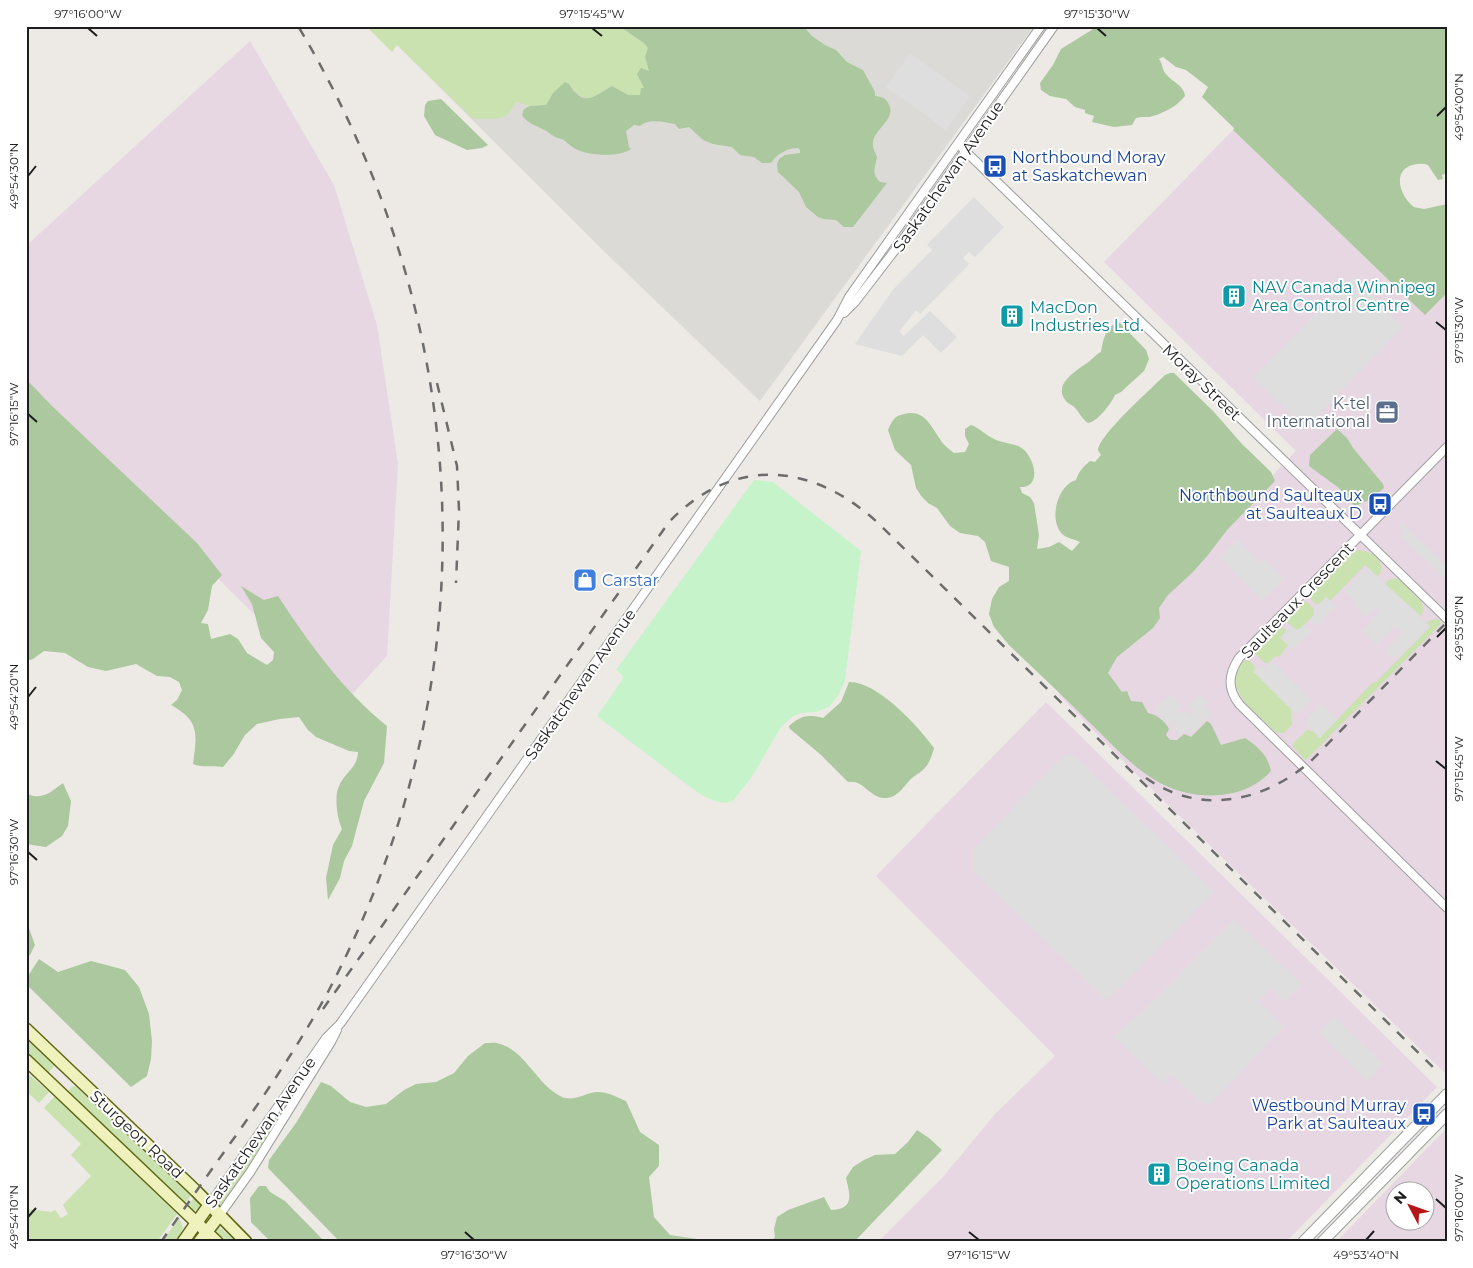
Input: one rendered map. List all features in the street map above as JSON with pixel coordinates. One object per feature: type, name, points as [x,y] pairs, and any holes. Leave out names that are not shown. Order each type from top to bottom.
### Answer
[{"type":"main road","name":"Sturgeon Road","points":[[26,1029],[196,1190],[246,1242]]},
{"type":"main road","name":"Sturgeon Road","points":[[26,1060],[217,1242]]},
{"type":"main road","name":"Saskatchewan Avenue","points":[[183,1242],[209,1205]]},
{"type":"main road","name":"Saskatchewan Avenue","points":[[199,1242],[219,1216]]},
{"type":"street","name":"Saskatchewan Avenue","points":[[209,1205],[326,1038],[340,1024],[837,320],[849,297],[1041,26]]},
{"type":"street","name":"Saskatchewan Avenue","points":[[837,320],[855,302],[902,242],[1054,26]]},
{"type":"street","name":"Moray Street","points":[[958,144],[1447,619]]},
{"type":"street","name":"Saulteaux Crescent","points":[[1447,447],[1240,658],[1231,673],[1232,693],[1240,705],[1447,908]]},
{"type":"street","name":"Saskatchewan Avenue","points":[[219,1216],[251,1170],[332,1042],[340,1024]]},
{"type":"street","points":[[1303,1242],[1447,1094]]},
{"type":"street","points":[[1431,1111],[1432,1129]]},
{"type":"street","points":[[1322,1242],[1447,1114]]},
{"type":"shaded area","points":[[366,26],[1034,26],[760,401],[613,260],[397,45],[392,52]]},
{"type":"shaded area","points":[[250,41],[334,185],[377,325],[398,464],[387,656],[344,703],[26,389],[26,246]]},
{"type":"shaded area","points":[[910,53],[970,96],[946,130],[886,87]]},
{"type":"shaded area","points":[[1233,130],[1425,315],[1447,293],[1447,1075],[1126,764],[1059,695],[1296,451],[1104,262]]},
{"type":"shaded area","points":[[974,197],[1004,227],[975,257],[969,252],[963,258],[969,264],[920,314],[916,310],[899,332],[904,336],[930,311],[957,337],[941,353],[923,335],[902,356],[855,344],[892,291],[932,250],[927,245]]},
{"type":"shaded area","points":[[1352,277],[1403,327],[1305,428],[1253,377]]},
{"type":"shaded area","points":[[1400,521],[1447,566],[1447,581],[1401,537]]},
{"type":"shaded area","points":[[1237,539],[1260,563],[1264,559],[1284,579],[1262,601],[1219,558]]},
{"type":"shaded area","points":[[1367,567],[1430,626],[1399,658],[1395,655],[1391,658],[1384,651],[1403,632],[1395,625],[1377,645],[1362,631],[1380,611],[1376,607],[1366,617],[1354,605],[1354,600],[1344,592]]},
{"type":"shaded area","points":[[1326,597],[1336,606],[1317,626],[1310,619],[1314,615],[1314,609]]},
{"type":"shaded area","points":[[1304,625],[1311,631],[1293,650],[1280,638],[1291,626],[1298,630]]},
{"type":"shaded area","points":[[1272,661],[1312,700],[1297,715],[1254,672],[1261,665],[1264,669]]},
{"type":"shaded area","points":[[1170,694],[1181,705],[1176,710],[1180,714],[1184,710],[1190,715],[1194,710],[1189,705],[1200,695],[1208,702],[1204,706],[1212,713],[1190,735],[1185,731],[1180,736],[1172,727],[1176,723],[1175,720],[1169,725],[1154,710]]},
{"type":"shaded area","points":[[1046,702],[1437,1087],[1286,1242],[878,1242],[942,1178],[996,1113],[1055,1056],[876,876]]},
{"type":"shaded area","points":[[1321,704],[1337,719],[1320,738],[1304,722]]},
{"type":"shaded area","points":[[1064,755],[1075,756],[1214,892],[1107,1001],[973,871],[973,849]]},
{"type":"shaded area","points":[[1234,919],[1302,985],[1285,1002],[1271,988],[1258,1001],[1284,1027],[1211,1103],[1203,1104],[1171,1074],[1162,1083],[1114,1037],[1164,991]]},
{"type":"shaded area","points":[[1334,1017],[1383,1064],[1367,1081],[1318,1033]]},
{"type":"shaded area","points":[[1447,1128],[1447,1242],[1336,1242],[1386,1191],[1386,1230],[1436,1230],[1436,1180],[1396,1180]]},
{"type":"green space","points":[[366,26],[619,26],[649,48],[650,71],[642,82],[644,88],[640,96],[628,95],[612,86],[593,99],[585,98],[579,95],[569,84],[553,93],[546,105],[530,106],[516,102],[508,114],[503,117],[473,119],[397,45],[392,52]]},
{"type":"green space","points":[[619,26],[804,27],[812,36],[836,50],[847,62],[863,70],[875,92],[875,96],[884,98],[887,101],[890,113],[875,137],[873,144],[877,157],[874,170],[875,176],[880,182],[887,183],[853,227],[844,227],[836,220],[818,217],[806,207],[799,192],[778,172],[777,164],[779,159],[785,155],[800,153],[798,148],[783,152],[771,163],[762,163],[754,157],[740,155],[732,147],[713,144],[703,140],[689,127],[679,129],[675,124],[652,121],[640,126],[634,125],[626,131],[631,149],[626,152],[597,154],[576,149],[564,140],[555,137],[524,118],[522,115],[524,109],[530,106],[546,105],[553,93],[565,82],[580,97],[585,98],[594,97],[612,86],[628,95],[640,95],[641,88],[644,88],[637,74],[641,68],[649,71],[645,57],[648,48],[644,43]]},
{"type":"green space","points":[[1098,26],[1447,26],[1447,173],[1442,175],[1443,179],[1438,180],[1428,165],[1412,165],[1402,173],[1400,185],[1405,198],[1414,207],[1424,209],[1447,204],[1447,293],[1425,315],[1233,130],[1234,128],[1202,97],[1208,87],[1186,70],[1176,67],[1163,57],[1159,59],[1165,72],[1168,77],[1180,86],[1185,96],[1175,106],[1162,113],[1151,117],[1136,118],[1132,125],[1114,127],[1092,122],[1094,116],[1085,113],[1085,110],[1075,107],[1066,99],[1050,96],[1041,90],[1040,83],[1053,65],[1061,49]]},
{"type":"green space","points":[[441,99],[488,145],[482,148],[467,150],[435,135],[424,116],[425,105],[428,101]]},
{"type":"green space","points":[[1117,322],[1146,350],[1149,359],[1144,371],[1121,392],[1115,395],[1107,408],[1099,416],[1088,423],[1066,401],[1062,394],[1062,388],[1069,377],[1101,352],[1107,331]]},
{"type":"green space","points":[[1174,373],[1214,412],[1242,444],[1271,472],[1275,481],[1227,530],[1192,573],[1168,595],[1159,608],[1160,618],[1153,628],[1117,657],[1108,673],[1122,692],[1127,691],[1131,701],[1142,702],[1148,713],[1165,723],[1169,729],[1166,735],[1170,740],[1177,740],[1184,734],[1191,737],[1207,721],[1211,724],[1221,745],[1245,738],[1259,748],[1268,761],[1271,771],[1246,789],[1231,793],[1199,795],[1184,792],[1169,787],[1146,774],[1120,753],[1009,645],[994,627],[989,614],[992,599],[999,587],[1009,581],[1009,567],[991,561],[985,542],[978,536],[960,533],[950,526],[937,508],[922,497],[916,488],[911,465],[895,450],[888,430],[896,418],[911,413],[926,419],[946,447],[954,453],[965,452],[969,444],[965,436],[965,429],[971,425],[994,439],[1020,447],[1028,454],[1034,472],[1034,478],[1031,483],[1020,487],[1022,493],[1030,497],[1034,503],[1039,535],[1037,549],[1049,547],[1059,542],[1072,551],[1080,542],[1062,534],[1058,528],[1056,512],[1060,495],[1064,488],[1076,480],[1085,465],[1090,461],[1095,462],[1101,455],[1098,450],[1101,443],[1116,423],[1165,375]]},
{"type":"green space","points":[[26,379],[197,543],[222,575],[212,586],[208,610],[201,623],[208,624],[211,639],[230,634],[238,639],[247,653],[267,665],[273,660],[274,652],[261,638],[252,604],[241,586],[264,600],[278,596],[341,682],[387,726],[384,763],[364,801],[352,846],[344,861],[340,878],[328,900],[326,878],[333,845],[342,829],[337,807],[337,790],[341,781],[353,767],[358,752],[349,751],[316,737],[308,730],[299,717],[257,724],[245,735],[223,767],[193,764],[195,736],[192,723],[171,705],[177,700],[182,690],[179,682],[170,677],[157,676],[136,664],[106,671],[88,667],[65,653],[44,651],[33,659],[26,661]]},
{"type":"green space","points":[[1337,429],[1347,438],[1383,484],[1384,488],[1369,500],[1355,506],[1339,488],[1309,466],[1310,455]]},
{"type":"green space","points":[[754,480],[773,482],[861,551],[845,681],[838,696],[829,707],[816,712],[801,713],[792,717],[781,727],[753,775],[733,801],[726,803],[705,797],[690,787],[598,717],[598,715],[622,680],[623,676],[616,670]]},
{"type":"green space","points":[[1358,550],[1368,552],[1376,557],[1381,564],[1380,574],[1377,576],[1365,565],[1330,601],[1326,598],[1320,604],[1316,604],[1310,598],[1311,591],[1348,554]]},
{"type":"green space","points":[[1395,578],[1400,580],[1421,601],[1424,610],[1421,616],[1385,584],[1388,580]]},
{"type":"green space","points":[[1301,602],[1307,602],[1314,609],[1314,615],[1300,629],[1296,630],[1287,622],[1286,618]]},
{"type":"green space","points":[[1436,619],[1441,621],[1440,625],[1305,760],[1293,747],[1294,742],[1307,730],[1313,731],[1320,738],[1373,682],[1375,683],[1430,627],[1427,623]]},
{"type":"green space","points":[[1280,625],[1286,629],[1281,638],[1288,645],[1280,656],[1265,663],[1255,654],[1255,649]]},
{"type":"green space","points":[[1246,660],[1255,666],[1254,672],[1291,709],[1292,725],[1284,733],[1277,733],[1241,697],[1235,680],[1241,663]]},
{"type":"green space","points":[[849,682],[872,689],[896,706],[918,728],[934,748],[926,767],[892,797],[878,797],[858,783],[848,782],[820,754],[790,729],[789,726],[804,717],[823,718],[841,702]]},
{"type":"green space","points":[[63,783],[71,801],[68,826],[62,836],[46,847],[26,844],[26,793],[41,796]]},
{"type":"green space","points":[[26,920],[35,945],[30,955],[26,956]]},
{"type":"green space","points":[[39,959],[58,972],[91,961],[125,970],[139,987],[149,1014],[152,1041],[151,1059],[147,1076],[131,1087],[26,984],[26,979]]},
{"type":"green space","points":[[26,1036],[55,1065],[48,1073],[26,1055]]},
{"type":"green space","points":[[485,1043],[497,1043],[517,1053],[544,1084],[560,1096],[574,1098],[601,1092],[626,1101],[640,1132],[659,1145],[659,1166],[649,1177],[654,1217],[670,1235],[717,1242],[340,1242],[268,1168],[269,1160],[296,1123],[321,1082],[331,1086],[350,1102],[366,1107],[386,1104],[404,1090],[416,1084],[436,1082],[454,1073],[468,1056]]},
{"type":"green space","points":[[26,1072],[49,1092],[39,1103],[26,1091]]},
{"type":"green space","points":[[75,1086],[192,1194],[184,1205],[68,1093],[71,1087]]},
{"type":"green space","points":[[55,1096],[177,1214],[157,1242],[26,1242],[26,1209],[51,1212],[55,1210],[61,1218],[68,1214],[63,1205],[91,1176],[71,1155],[81,1144],[44,1108]]},
{"type":"green space","points":[[281,1112],[283,1113],[248,1170],[220,1208],[216,1204],[244,1165],[255,1145]]},
{"type":"green space","points":[[917,1130],[942,1150],[854,1242],[770,1242],[775,1237],[774,1229],[777,1217],[788,1210],[824,1197],[831,1210],[844,1207],[849,1200],[846,1178],[853,1167],[875,1155],[895,1154]]},
{"type":"green space","points":[[259,1186],[266,1186],[270,1192],[285,1201],[325,1242],[271,1242],[251,1222],[250,1198]]},
{"type":"green space","points":[[195,1196],[201,1204],[200,1208],[194,1211],[188,1206]]},
{"type":"green space","points":[[179,1218],[183,1227],[177,1242],[162,1242]]},
{"type":"green space","points":[[219,1227],[237,1242],[223,1242],[215,1231]]},
{"type":"green space","points":[[733,1240],[744,1242],[717,1242]]},
{"type":"railway","points":[[161,1242],[273,1081],[308,1027],[329,990],[382,871],[418,750],[438,627],[442,504],[430,381],[402,260],[358,141],[298,26]]},
{"type":"railway","points":[[437,383],[457,466],[459,510],[456,583]]},
{"type":"railway","points":[[323,1009],[669,522],[694,501],[719,486],[746,477],[772,475],[799,478],[826,487],[852,502],[877,522],[1439,1073]]},
{"type":"railway","points":[[1146,778],[1167,790],[1188,797],[1210,800],[1232,799],[1274,786],[1312,760],[1447,622]]},
{"type":"place","name":"Northbound Moray at Saskatchewan","points":[[995,166]]},
{"type":"place","name":"NAV Canada Winnipeg Area Control Centre","points":[[1234,296]]},
{"type":"place","name":"MacDon Industries Ltd.","points":[[1012,316]]},
{"type":"place","name":"K-tel International","points":[[1387,412]]},
{"type":"place","name":"Northbound Saulteaux at Saulteaux D","points":[[1380,504]]},
{"type":"place","name":"Carstar","points":[[585,580]]},
{"type":"place","name":"Westbound Murray Park at Saulteaux","points":[[1424,1114]]},
{"type":"place","name":"Boeing Canada Operations Limited","points":[[1159,1174]]}]
